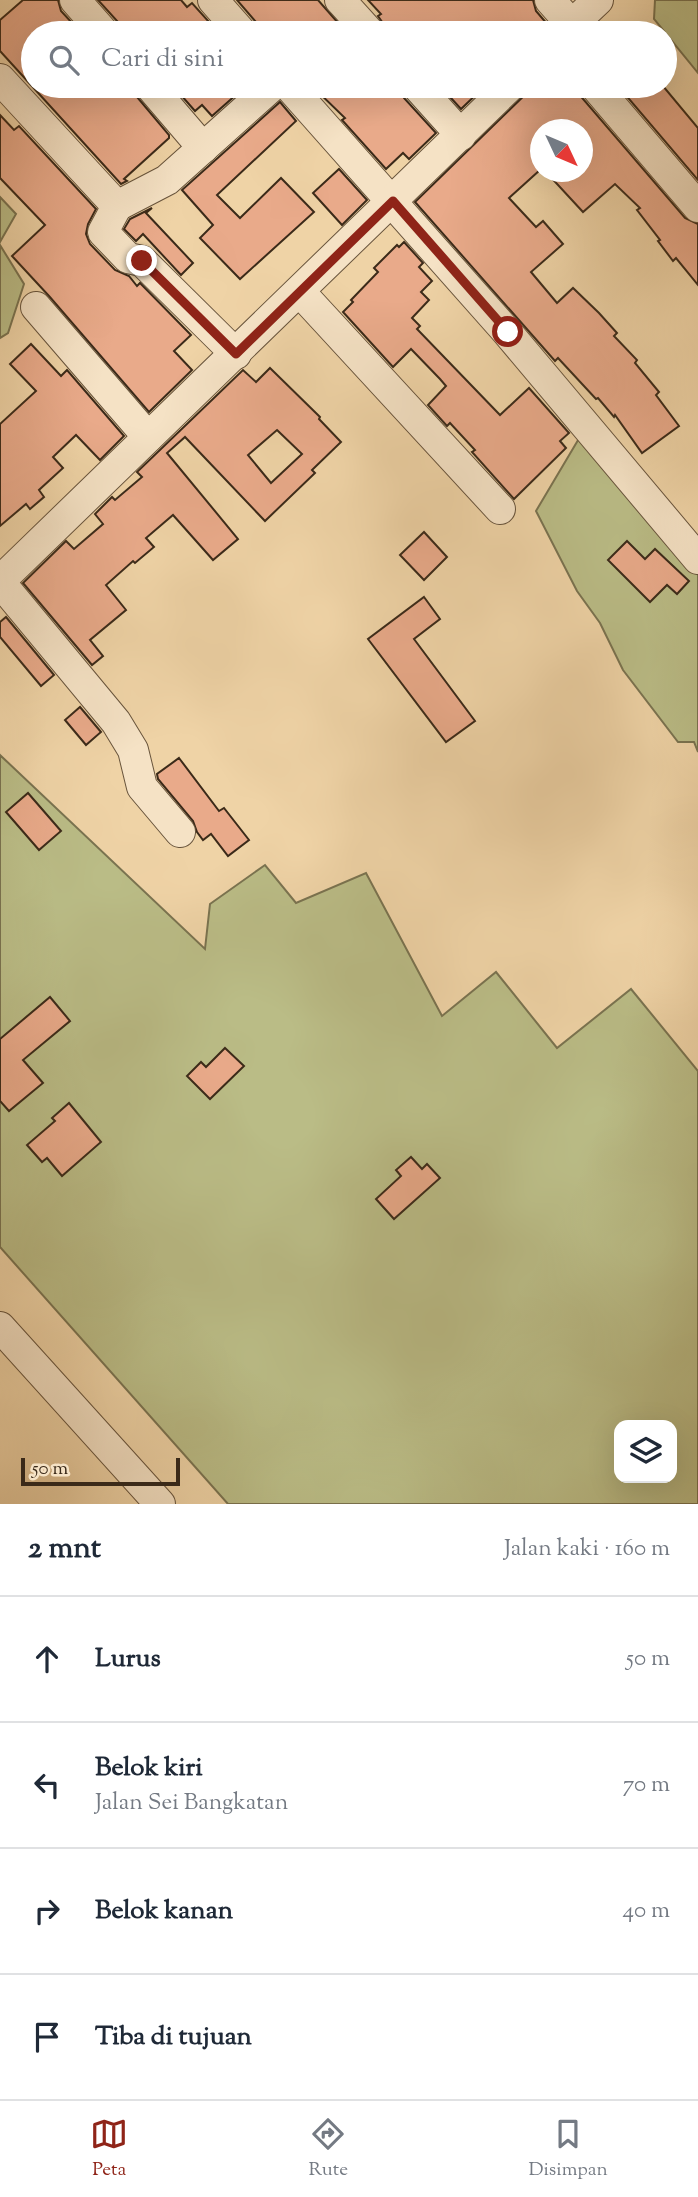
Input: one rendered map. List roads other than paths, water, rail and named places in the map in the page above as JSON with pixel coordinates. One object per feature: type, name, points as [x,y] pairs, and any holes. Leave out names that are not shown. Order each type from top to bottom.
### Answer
[{"type":"street","points":[[75,0],[93,21]]},
{"type":"street","points":[[213,0],[231,21]]},
{"type":"street","points":[[340,0],[359,21]]},
{"type":"street","points":[[550,0],[562,21]]},
{"type":"street","points":[[576,21],[598,0]]},
{"type":"street","points":[[0,79],[117,206]]},
{"type":"street","points":[[160,98],[203,148]]},
{"type":"street","points":[[236,354],[142,261],[128,257],[103,232],[117,206],[167,180],[259,98]]},
{"type":"street","points":[[300,98],[525,352],[698,559]]},
{"type":"street","points":[[428,98],[461,135]]},
{"type":"street","points":[[180,832],[142,787],[133,750],[116,722],[0,581],[498,98]]},
{"type":"street","points":[[605,98],[698,208]]},
{"type":"street","points":[[300,292],[500,509]]},
{"type":"street","points":[[36,307],[148,437]]},
{"type":"street","points":[[0,1326],[160,1504]]}]
